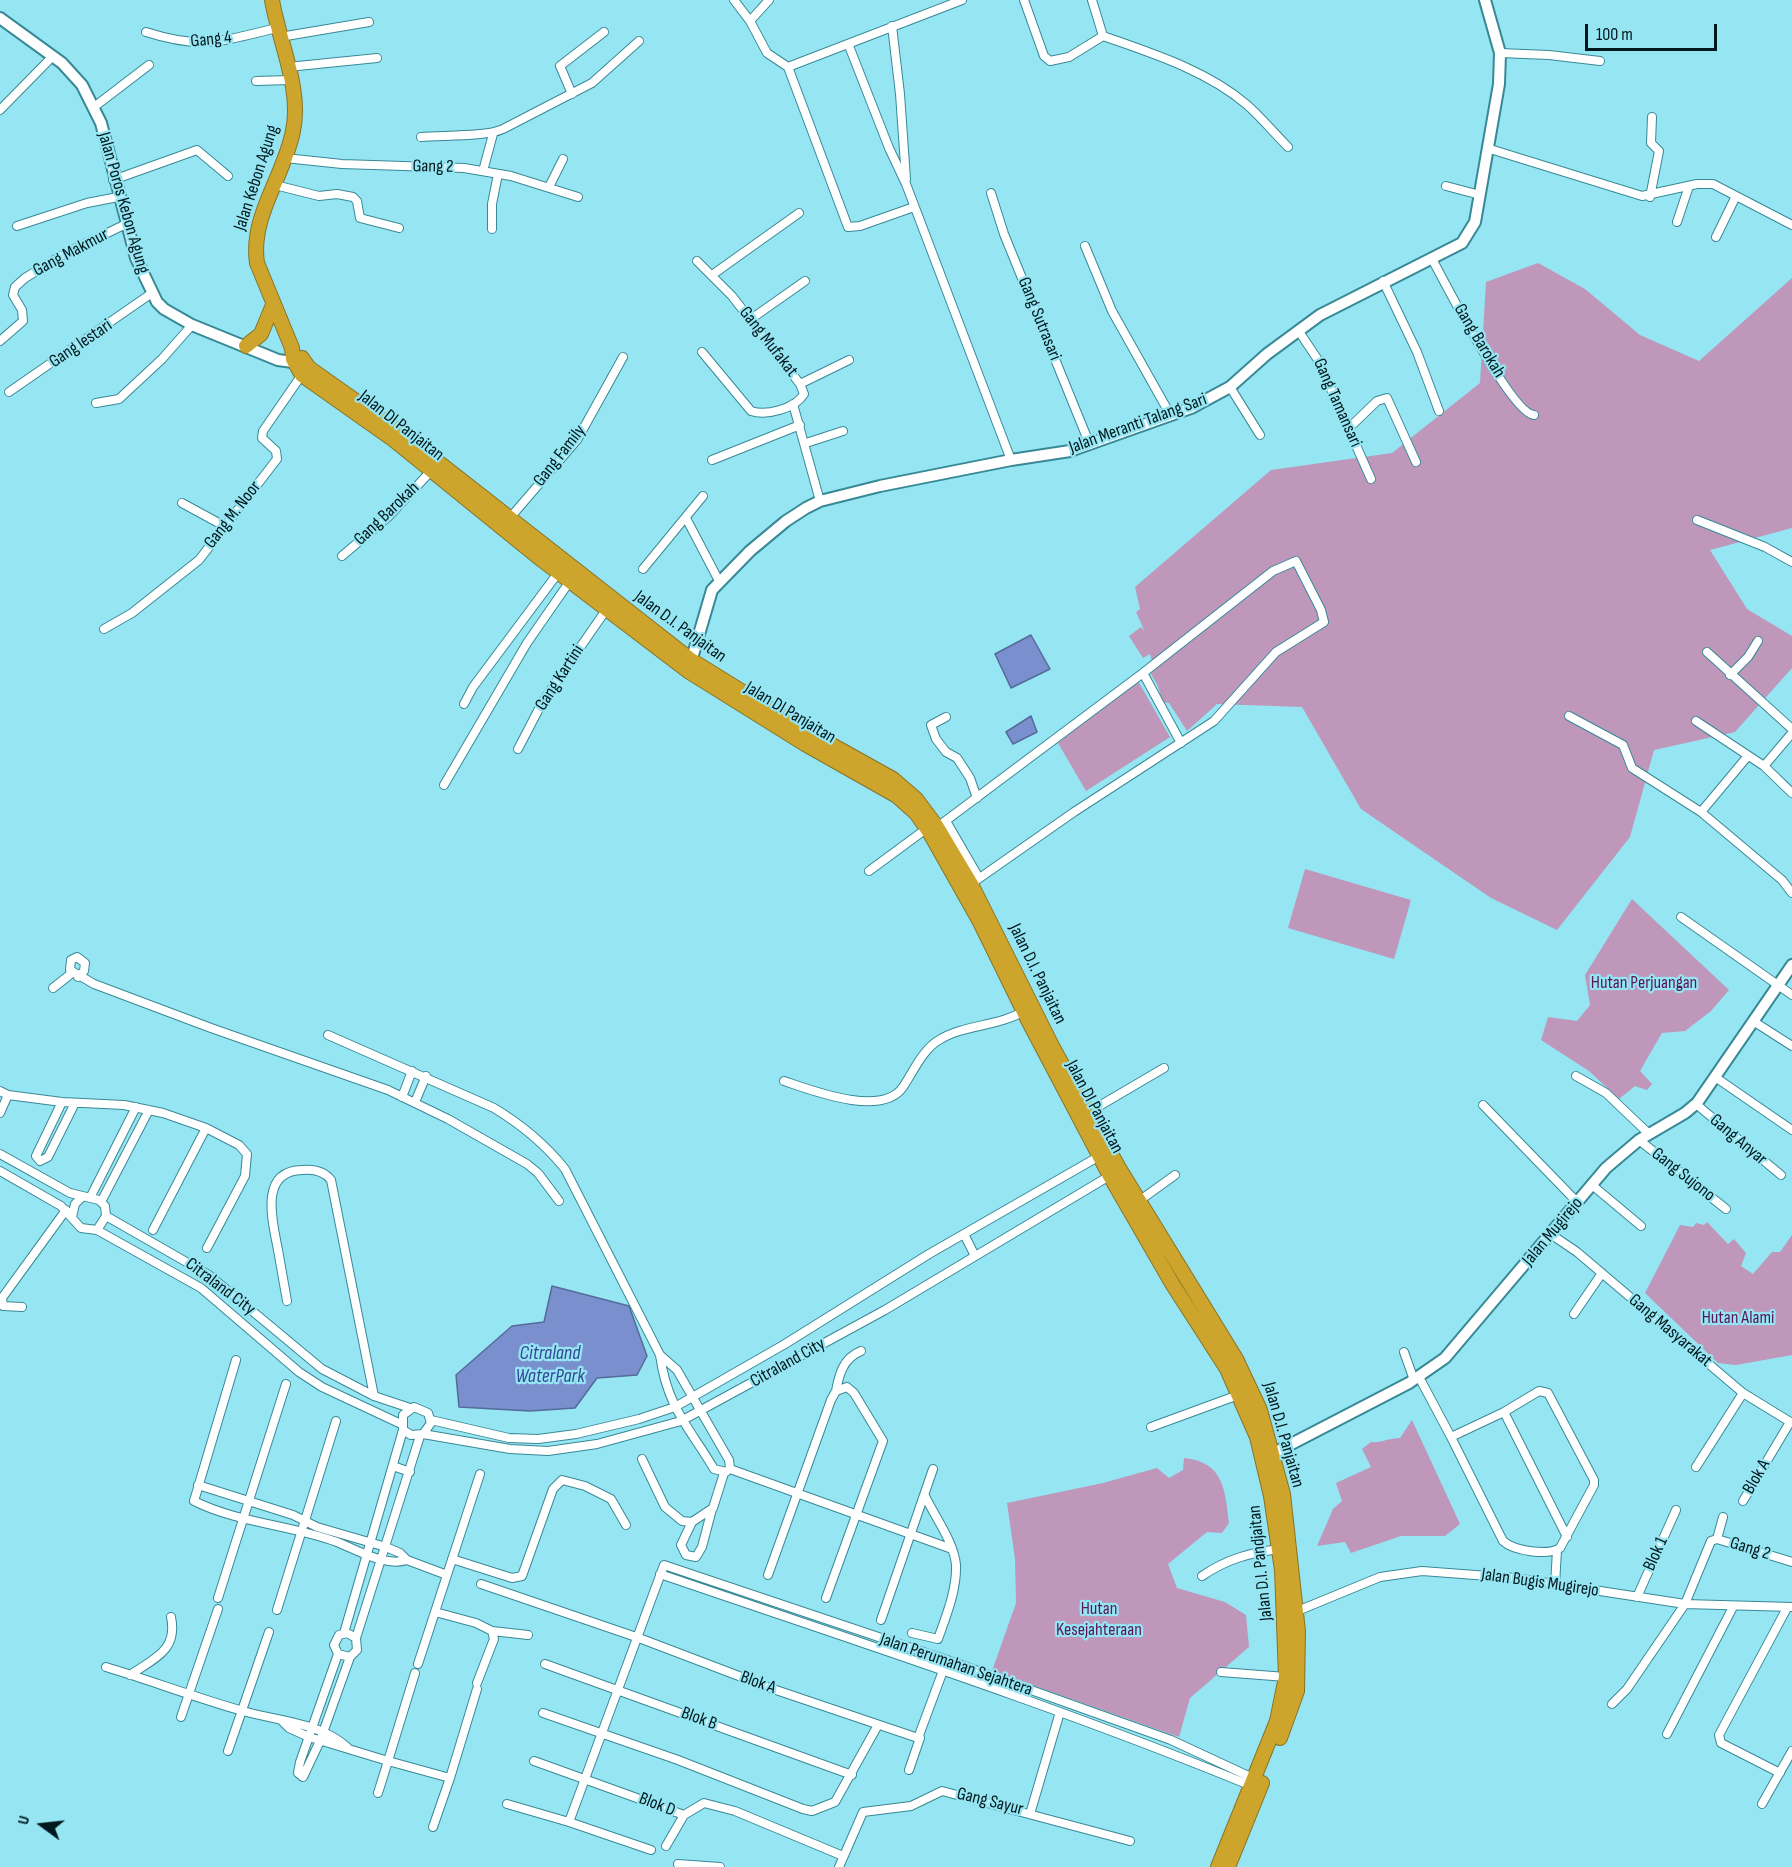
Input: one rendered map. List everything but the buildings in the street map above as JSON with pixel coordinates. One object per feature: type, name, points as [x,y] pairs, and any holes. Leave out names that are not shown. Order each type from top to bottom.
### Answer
[{"type":"highway","name":"Jalan Kebon Agung","points":[[272,0],[289,73],[295,118],[285,158],[261,217],[255,248],[257,263],[273,305],[303,367]]},
{"type":"highway","points":[[246,346],[261,334],[273,305]]},
{"type":"highway","name":"Jalan DI Panjaitan","points":[[303,367],[431,471],[546,555],[558,573],[606,610],[794,738],[897,796],[935,828],[979,920],[1115,1173]]},
{"type":"highway","name":"Jalan D.I. Panjaitan","points":[[303,367],[401,433],[509,519],[546,555],[690,666]]},
{"type":"highway","name":"Jalan D.I. Panjaitan","points":[[935,828],[956,849],[975,881],[1028,1009],[1089,1112],[1104,1153]]},
{"type":"highway","name":"Jalan D.I. Panjaitan","points":[[1115,1173],[1139,1201],[1248,1380],[1260,1410],[1268,1456],[1283,1494],[1298,1631],[1297,1692],[1256,1784],[1228,1867]]},
{"type":"highway","name":"Jalan D.I. Pandjaitan","points":[[1115,1173],[1241,1395],[1268,1456],[1286,1631],[1284,1696],[1256,1784],[1218,1867]]},
{"type":"street","points":[[734,0],[750,21],[767,53],[788,67],[848,227],[860,226],[914,207]]},
{"type":"street","points":[[750,21],[769,0]]},
{"type":"street","points":[[788,67],[849,46],[892,26],[959,0]]},
{"type":"street","points":[[1024,0],[1044,56],[1050,62],[1069,57],[1103,36]]},
{"type":"street","points":[[1092,0],[1103,36]]},
{"type":"street","name":"Jalan Meranti Talang Sari","points":[[690,666],[707,601],[720,581],[786,521],[820,501],[1011,460],[1070,451],[1171,416],[1208,401],[1230,387],[1298,330],[1327,310],[1462,243],[1475,222],[1490,149],[1499,84],[1500,53],[1485,0]]},
{"type":"street","name":"Jalan Poros Kebon Agung","points":[[0,18],[53,56],[82,85],[106,140],[113,180],[136,258],[152,293],[164,309],[192,325],[303,367]]},
{"type":"street","name":"Gang 4","points":[[146,32],[183,43],[198,44],[369,22]]},
{"type":"street","points":[[892,26],[900,94],[906,184]]},
{"type":"street","points":[[572,94],[560,66],[604,32]]},
{"type":"street","points":[[1103,36],[1176,63],[1218,85],[1246,105],[1288,147]]},
{"type":"street","points":[[421,137],[482,132],[493,134],[592,82],[639,41]]},
{"type":"street","points":[[849,46],[888,148],[906,184],[1011,460]]},
{"type":"street","points":[[1500,53],[1549,55],[1600,61]]},
{"type":"street","points":[[0,110],[53,56]]},
{"type":"street","points":[[256,81],[377,58]]},
{"type":"street","points":[[93,106],[149,65]]},
{"type":"street","points":[[1650,196],[1659,151],[1651,143],[1652,117]]},
{"type":"street","points":[[483,171],[493,134]]},
{"type":"street","points":[[1490,149],[1650,196],[1689,186],[1713,184],[1792,225]]},
{"type":"street","points":[[113,180],[197,150],[228,176]]},
{"type":"street","name":"Gang 2","points":[[285,158],[342,164],[449,166],[498,174],[578,197]]},
{"type":"street","points":[[549,187],[563,159]]},
{"type":"street","points":[[492,229],[492,204],[498,174]]},
{"type":"street","points":[[275,185],[313,195],[337,194],[353,197],[357,201],[360,218],[399,228]]},
{"type":"street","points":[[1446,186],[1480,195]]},
{"type":"street","points":[[1677,222],[1689,186]]},
{"type":"street","name":"Gang Sutrasari","points":[[991,193],[1004,234],[1090,445]]},
{"type":"street","points":[[1716,237],[1736,195]]},
{"type":"street","points":[[17,226],[87,203],[118,197]]},
{"type":"street","points":[[712,275],[799,213]]},
{"type":"street","name":"Gang Makmur","points":[[0,341],[23,321],[22,310],[14,298],[15,286],[66,253],[126,224]]},
{"type":"street","points":[[1085,246],[1112,311],[1171,416]]},
{"type":"street","name":"Gang Barokah","points":[[1432,259],[1498,377],[1522,409],[1529,414],[1534,414]]},
{"type":"street","name":"Gang Mufakat","points":[[697,261],[751,319],[800,384],[804,394],[793,404],[806,443],[820,501]]},
{"type":"street","points":[[751,319],[805,281]]},
{"type":"street","points":[[1383,281],[1417,352],[1439,411]]},
{"type":"street","name":"Gang lestari","points":[[9,392],[152,293]]},
{"type":"street","points":[[96,403],[119,399],[162,359],[192,325]]},
{"type":"street","name":"Gang Tamansari","points":[[1298,330],[1318,360],[1371,479]]},
{"type":"street","points":[[702,352],[751,411],[767,413],[793,404]]},
{"type":"street","name":"Gang Family","points":[[509,519],[577,440],[623,357]]},
{"type":"street","points":[[800,384],[849,360]]},
{"type":"street","name":"Gang M. Noor","points":[[104,629],[132,613],[199,560],[226,527],[277,459],[276,451],[262,438],[263,431],[303,367]]},
{"type":"street","points":[[1230,387],[1260,435]]},
{"type":"street","points":[[1348,428],[1377,401],[1387,398],[1416,462]]},
{"type":"street","points":[[712,460],[800,426]]},
{"type":"street","points":[[806,443],[843,431]]},
{"type":"street","name":"Gang Barokah","points":[[342,556],[388,517],[431,471]]},
{"type":"street","points":[[643,569],[704,496]]},
{"type":"street","points":[[182,503],[226,527]]},
{"type":"street","points":[[686,518],[720,581]]},
{"type":"street","points":[[1697,520],[1765,547],[1792,562]]},
{"type":"street","points":[[869,871],[977,798],[1143,673],[1273,571],[1296,561],[1322,610],[1324,622],[1276,652],[1214,721],[1074,812],[975,881]]},
{"type":"street","points":[[464,704],[472,687],[558,573]]},
{"type":"street","points":[[444,785],[527,643],[570,581]]},
{"type":"street","name":"Gang Kartini","points":[[518,749],[543,701],[606,610]]},
{"type":"street","points":[[1730,675],[1748,657],[1758,641]]},
{"type":"street","points":[[1707,652],[1792,731],[1764,766]]},
{"type":"street","points":[[1143,673],[1181,743]]},
{"type":"street","points":[[1569,716],[1623,745],[1632,768],[1701,812],[1782,880],[1792,893]]},
{"type":"street","points":[[946,717],[931,725],[936,739],[946,752],[957,758],[970,778],[977,798]]},
{"type":"street","points":[[1696,721],[1747,757],[1764,766],[1792,793]]},
{"type":"street","points":[[1701,812],[1747,757]]},
{"type":"street","points":[[1681,917],[1792,995]]},
{"type":"street","name":"Jalan Mugirejo","points":[[1268,1456],[1417,1379],[1450,1354],[1606,1168],[1644,1137],[1695,1104],[1792,965]]},
{"type":"street","points":[[53,988],[75,975],[155,1008],[402,1096],[527,1164],[538,1173],[559,1201]]},
{"type":"street","points":[[784,1081],[829,1097],[855,1100],[889,1097],[900,1091],[932,1044],[954,1033],[1005,1021],[1028,1009]]},
{"type":"street","points":[[1754,1021],[1792,1046]]},
{"type":"street","points":[[328,1035],[426,1076],[518,1122],[554,1156],[565,1169],[660,1355],[663,1375],[681,1421],[714,1469],[798,1493],[952,1550]]},
{"type":"street","points":[[1089,1112],[1164,1068]]},
{"type":"street","points":[[402,1096],[412,1071]]},
{"type":"street","points":[[415,1102],[426,1076]]},
{"type":"street","name":"Gang Sujono","points":[[1576,1076],[1606,1093],[1644,1137],[1726,1209]]},
{"type":"street","points":[[1715,1077],[1792,1130]]},
{"type":"street","points":[[0,1113],[4,1093],[62,1102],[136,1107],[183,1119],[206,1128],[243,1149],[247,1154],[248,1164],[245,1176],[207,1248]]},
{"type":"street","points":[[62,1102],[36,1156],[40,1161],[48,1157],[75,1103]]},
{"type":"street","name":"Gang Anyar","points":[[1695,1104],[1781,1175]]},
{"type":"street","points":[[1483,1105],[1578,1203]]},
{"type":"street","points":[[72,1217],[75,1204],[86,1196],[136,1107]]},
{"type":"street","points":[[97,1230],[106,1216],[101,1202],[149,1110]]},
{"type":"street","points":[[153,1230],[206,1128]]},
{"type":"street","name":"Citraland City","points":[[106,1216],[209,1275],[322,1369],[355,1387],[410,1408],[418,1407],[425,1410],[431,1420],[509,1438],[538,1439],[629,1422],[675,1407],[777,1350],[964,1234],[1104,1153]]},
{"type":"street","points":[[0,1154],[70,1194],[86,1196],[101,1202]]},
{"type":"street","points":[[287,1301],[270,1211],[272,1194],[285,1173],[303,1169],[317,1171],[327,1174],[331,1180],[374,1396]]},
{"type":"street","name":"Citraland City","points":[[0,1171],[66,1210],[81,1228],[97,1230],[201,1288],[299,1372],[402,1427],[411,1436],[422,1435],[510,1449],[548,1451],[597,1444],[681,1421],[700,1412],[975,1256],[1115,1173]]},
{"type":"street","points":[[1139,1201],[1175,1175]]},
{"type":"street","points":[[1592,1185],[1641,1226]]},
{"type":"street","points":[[21,1307],[3,1306],[2,1298],[66,1210]]},
{"type":"street","points":[[964,1234],[975,1256]]},
{"type":"street","name":"Gang Masyarakat","points":[[1552,1234],[1602,1273],[1743,1393],[1791,1422]]},
{"type":"street","points":[[1574,1314],[1602,1273]]},
{"type":"street","points":[[768,1575],[836,1391],[842,1368],[849,1359],[861,1351]]},
{"type":"street","points":[[1404,1352],[1451,1437],[1503,1541],[1516,1548],[1557,1550]]},
{"type":"street","points":[[660,1355],[676,1370],[729,1460],[702,1547],[696,1557],[686,1555],[681,1545],[692,1522],[713,1508]]},
{"type":"street","points":[[236,1360],[194,1501],[245,1518],[301,1532],[382,1560],[400,1562],[407,1560]]},
{"type":"street","points":[[218,1598],[286,1384]]},
{"type":"street","points":[[349,1400],[355,1387]]},
{"type":"street","points":[[826,1598],[883,1441],[854,1393],[847,1387],[836,1391]]},
{"type":"street","points":[[1451,1437],[1504,1412],[1539,1390],[1548,1392],[1593,1475],[1594,1485],[1567,1538],[1557,1550],[1555,1585]]},
{"type":"street","points":[[1696,1467],[1743,1393]]},
{"type":"street","points":[[1151,1427],[1241,1395]]},
{"type":"street","points":[[350,1657],[338,1654],[334,1650],[335,1639],[344,1633],[393,1466],[403,1414],[410,1408]]},
{"type":"street","points":[[1504,1412],[1567,1538]]},
{"type":"street","points":[[338,1654],[300,1762],[299,1776],[306,1776],[350,1657],[357,1650],[356,1638],[422,1435],[430,1427],[431,1420]]},
{"type":"street","points":[[277,1610],[336,1421]]},
{"type":"street","name":"Blok A","points":[[1743,1501],[1791,1422]]},
{"type":"street","points":[[642,1458],[665,1507],[672,1515],[692,1522]]},
{"type":"street","points":[[393,1466],[410,1472]]},
{"type":"street","points":[[881,1620],[933,1468]]},
{"type":"street","points":[[418,1664],[480,1474]]},
{"type":"street","points":[[452,1559],[512,1578],[522,1576],[553,1489],[562,1480],[585,1486],[611,1498],[626,1525]]},
{"type":"street","points":[[198,1485],[250,1500],[304,1521],[386,1547],[400,1553],[407,1560],[447,1575]]},
{"type":"street","points":[[912,1633],[938,1639],[954,1586],[956,1565],[952,1550],[924,1496]]},
{"type":"street","name":"Blok 1","points":[[1637,1598],[1676,1510]]},
{"type":"street","points":[[1612,1704],[1627,1689],[1685,1604],[1722,1517]]},
{"type":"street","name":"Gang 2","points":[[1713,1541],[1792,1562]]},
{"type":"street","points":[[1202,1576],[1226,1560],[1248,1553],[1279,1549]]},
{"type":"street","name":"Jalan Perumahan Sejahtera","points":[[664,1565],[668,1565],[947,1660],[1171,1740],[1256,1784],[944,1671],[660,1574],[664,1565]]},
{"type":"street","name":"Jalan Bugis Mugirejo","points":[[1295,1612],[1380,1576],[1398,1573],[1462,1572],[1685,1604],[1790,1608]]},
{"type":"street","points":[[569,1822],[620,1690],[660,1574]]},
{"type":"street","name":"Blok A","points":[[481,1584],[639,1638],[773,1689],[920,1738]]},
{"type":"street","points":[[1667,1734],[1733,1607]]},
{"type":"street","points":[[1780,1773],[1721,1743],[1719,1735],[1790,1608]]},
{"type":"street","points":[[181,1717],[218,1609]]},
{"type":"street","points":[[435,1612],[476,1623],[492,1631],[528,1635]]},
{"type":"street","points":[[130,1675],[157,1657],[172,1642],[175,1632],[171,1617]]},
{"type":"street","points":[[433,1827],[494,1639],[492,1631]]},
{"type":"street","points":[[228,1751],[269,1632]]},
{"type":"street","points":[[344,1633],[356,1638]]},
{"type":"street","points":[[909,1770],[947,1660]]},
{"type":"street","name":"Blok B","points":[[544,1664],[852,1775]]},
{"type":"street","points":[[106,1667],[242,1711],[282,1721],[289,1728],[322,1737],[335,1746],[347,1747],[450,1778]]},
{"type":"street","points":[[1221,1672],[1286,1677]]},
{"type":"street","points":[[378,1793],[416,1673]]},
{"type":"street","name":"Gang Sayur","points":[[839,1867],[863,1812],[911,1806],[937,1791],[962,1794],[1030,1814],[1063,1703]]},
{"type":"street","points":[[543,1713],[729,1779],[759,1794],[812,1811],[836,1802],[878,1725]]},
{"type":"street","points":[[1762,1804],[1792,1751]]},
{"type":"street","name":"Blok D","points":[[534,1761],[684,1815],[704,1803],[714,1805],[843,1856]]},
{"type":"street","points":[[507,1804],[651,1850]]},
{"type":"street","points":[[1030,1814],[1130,1841]]},
{"type":"street","points":[[666,1846],[684,1815]]},
{"type":"street","points":[[678,1864],[720,1867]]},
{"type":"green space","points":[[1538,263],[1585,289],[1640,335],[1699,361],[1792,278],[1792,528],[1710,550],[1747,609],[1792,636],[1792,668],[1735,732],[1654,750],[1630,837],[1557,930],[1491,898],[1361,809],[1302,707],[1217,704],[1187,731],[1169,703],[1162,702],[1158,686],[1151,674],[1154,670],[1150,654],[1143,658],[1129,636],[1141,627],[1145,632],[1136,612],[1140,609],[1135,587],[1271,470],[1392,453],[1480,383],[1486,282]]},
{"type":"green space","points":[[1138,681],[1170,737],[1086,791],[1058,743]]},
{"type":"green space","points":[[1305,869],[1411,900],[1394,959],[1288,928]]},
{"type":"green space","name":"Hutan Perjuangan","points":[[1632,899],[1729,990],[1711,1011],[1685,1031],[1662,1033],[1640,1071],[1652,1084],[1647,1090],[1635,1086],[1619,1099],[1589,1071],[1541,1040],[1548,1017],[1577,1021],[1590,1005],[1585,975]]},
{"type":"green space","name":"Hutan Alami","points":[[1707,1222],[1728,1244],[1734,1239],[1746,1253],[1741,1266],[1753,1274],[1772,1252],[1780,1252],[1792,1235],[1792,1355],[1736,1365],[1718,1363],[1645,1293],[1680,1225],[1693,1227],[1696,1223],[1704,1225]]},
{"type":"green space","points":[[1412,1420],[1460,1524],[1445,1536],[1401,1536],[1351,1553],[1345,1542],[1317,1546],[1333,1509],[1342,1501],[1336,1483],[1371,1467],[1362,1449],[1371,1442],[1400,1438]]},
{"type":"green space","name":"Hutan Kesejahteraan","points":[[1184,1458],[1207,1465],[1215,1472],[1224,1489],[1229,1523],[1222,1533],[1207,1532],[1168,1564],[1177,1588],[1225,1602],[1246,1615],[1249,1647],[1190,1698],[1179,1737],[992,1671],[1016,1603],[1015,1559],[1007,1503],[1103,1483],[1157,1468],[1169,1478],[1183,1470]]},
{"type":"water","points":[[1031,635],[1050,669],[1011,688],[995,654]]},
{"type":"water","points":[[1031,716],[1037,732],[1013,744],[1006,732]]},
{"type":"water","name":"Citraland WaterPark","points":[[552,1286],[629,1306],[647,1356],[637,1375],[597,1378],[575,1408],[530,1411],[459,1407],[456,1375],[512,1326],[544,1322]]}]
